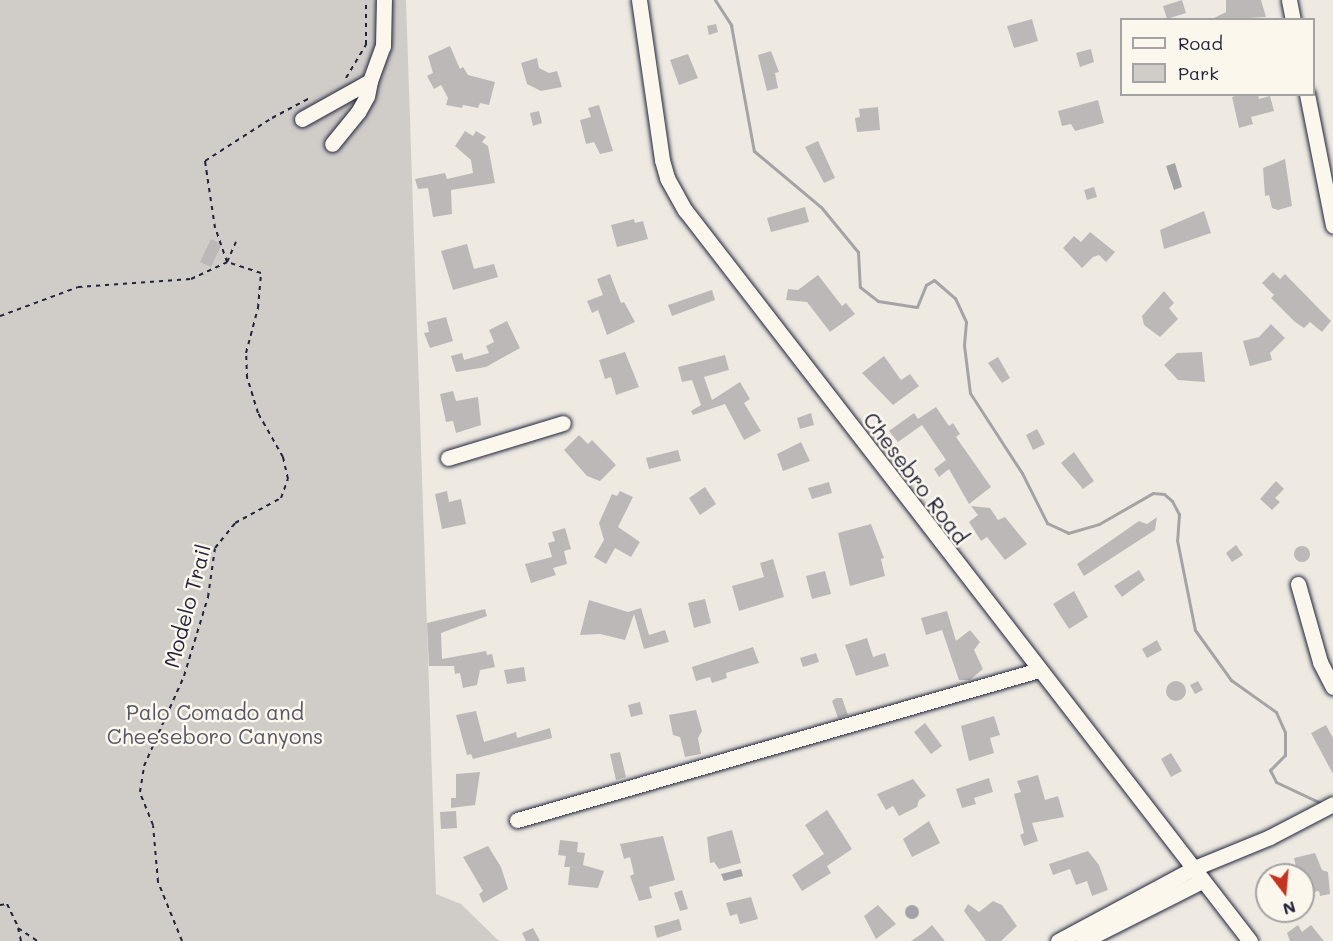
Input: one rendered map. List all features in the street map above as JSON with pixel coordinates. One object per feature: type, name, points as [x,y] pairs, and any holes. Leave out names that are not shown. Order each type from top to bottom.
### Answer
[{"type":"street","points":[[332,144],[358,112],[367,96],[383,46],[384,0]]},
{"type":"street","name":"Chesebro Road","points":[[639,0],[662,160],[667,178],[684,210],[1250,941]]},
{"type":"street","points":[[1289,0],[1293,18]]},
{"type":"street","points":[[302,118],[370,81]]},
{"type":"street","points":[[1307,96],[1333,225]]},
{"type":"street","points":[[448,458],[562,423]]},
{"type":"street","points":[[1298,584],[1320,662],[1333,687]]},
{"type":"street","points":[[517,820],[1039,670]]},
{"type":"street","points":[[1058,941],[1197,875],[1333,804]]},
{"type":"street","points":[[1083,941],[1197,875]]},
{"type":"path","points":[[345,80],[366,45],[366,0]]},
{"type":"path","points":[[227,262],[215,228],[205,162],[272,117],[313,97]]},
{"type":"path","points":[[0,316],[63,290],[174,283],[227,262],[236,242]]},
{"type":"path","name":"Modelo Trail","points":[[182,941],[158,882],[153,825],[140,792],[144,766],[184,676],[208,597],[215,548],[235,523],[281,498],[288,478],[283,457],[258,413],[247,378],[246,353],[258,308],[261,273],[227,262]]},
{"type":"path","points":[[0,905],[7,904],[12,910],[21,941]]},
{"type":"path","points":[[18,928],[26,930],[37,941]]},
{"type":"green space","name":"Palo Comado and Cheeseboro Canyons","points":[[0,0],[406,0],[436,894],[461,904],[499,941],[0,941]]},
{"type":"shaded area","points":[[1175,163],[1182,187],[1174,190],[1166,166]]},
{"type":"shaded area","points":[[741,869],[743,876],[724,881],[721,874]]},
{"type":"shaded area","points":[[912,905],[917,907],[919,912],[917,917],[912,919],[907,917],[905,912],[907,907]]},
{"type":"building","points":[[1182,0],[1186,13],[1167,18],[1163,6]]},
{"type":"building","points":[[1226,0],[1261,0],[1266,17],[1214,18],[1226,12]]},
{"type":"building","points":[[1032,19],[1038,41],[1014,48],[1007,26]]},
{"type":"building","points":[[716,24],[718,32],[709,35],[707,26]]},
{"type":"building","points":[[450,46],[460,69],[463,67],[468,75],[495,82],[489,105],[480,103],[478,108],[463,105],[462,108],[446,105],[448,98],[441,85],[434,89],[427,76],[433,73],[428,56]]},
{"type":"building","points":[[1091,49],[1094,62],[1080,67],[1076,53]]},
{"type":"building","points":[[771,51],[779,72],[775,73],[778,88],[767,91],[758,55]]},
{"type":"building","points":[[688,54],[698,78],[679,85],[670,60]]},
{"type":"building","points":[[537,58],[539,68],[549,73],[557,71],[562,87],[541,91],[527,84],[521,63]]},
{"type":"building","points":[[1258,96],[1259,99],[1270,96],[1274,111],[1251,117],[1253,124],[1239,128],[1232,97]]},
{"type":"building","points":[[1098,100],[1104,123],[1075,131],[1071,124],[1062,126],[1058,111]]},
{"type":"building","points":[[599,105],[613,151],[600,154],[594,142],[586,144],[580,120],[591,117],[588,108]]},
{"type":"building","points":[[878,107],[880,130],[857,132],[855,118],[860,117],[859,109]]},
{"type":"building","points":[[539,111],[542,123],[533,126],[530,113]]},
{"type":"building","points":[[465,131],[473,136],[476,131],[486,137],[482,142],[488,146],[495,183],[451,190],[452,214],[433,217],[428,188],[418,189],[415,179],[445,173],[447,179],[473,173],[471,160],[455,146]]},
{"type":"building","points":[[818,141],[835,178],[824,183],[805,147]]},
{"type":"building","points":[[1285,159],[1292,206],[1278,210],[1272,208],[1269,195],[1265,196],[1263,168]]},
{"type":"building","points":[[1094,187],[1097,197],[1087,200],[1084,190]]},
{"type":"building","points":[[805,207],[809,222],[771,232],[767,218]]},
{"type":"building","points":[[1204,211],[1211,233],[1164,249],[1160,230]]},
{"type":"building","points":[[634,219],[635,223],[643,221],[648,239],[617,247],[611,225]]},
{"type":"building","points":[[1090,232],[1115,252],[1106,262],[1099,255],[1093,257],[1082,268],[1063,248],[1074,236],[1081,242]]},
{"type":"building","points":[[211,239],[222,244],[211,267],[200,262]]},
{"type":"building","points":[[467,244],[474,269],[494,264],[498,277],[453,290],[441,251]]},
{"type":"building","points":[[1273,272],[1280,279],[1285,274],[1331,321],[1322,332],[1310,322],[1304,328],[1295,322],[1271,298],[1274,295],[1262,283]]},
{"type":"building","points":[[610,274],[621,303],[624,302],[635,322],[607,335],[598,310],[592,313],[587,301],[603,295],[597,279]]},
{"type":"building","points":[[818,275],[842,306],[846,303],[855,314],[830,332],[807,302],[786,300],[788,289],[798,290]]},
{"type":"building","points":[[712,290],[715,300],[672,316],[668,305]]},
{"type":"building","points":[[1164,291],[1174,303],[1169,308],[1178,319],[1160,337],[1144,325],[1142,316]]},
{"type":"building","points":[[446,317],[453,341],[430,348],[424,333],[429,332],[427,322]]},
{"type":"building","points":[[507,321],[520,348],[486,367],[456,372],[451,356],[462,353],[464,360],[489,353],[486,346],[494,342],[489,330]]},
{"type":"building","points":[[1271,324],[1285,338],[1270,353],[1272,360],[1250,366],[1243,341],[1259,337]]},
{"type":"building","points":[[625,352],[639,387],[616,395],[611,377],[605,379],[599,360]]},
{"type":"building","points":[[1202,352],[1205,382],[1178,380],[1164,365],[1177,353]]},
{"type":"building","points":[[725,355],[729,370],[704,377],[712,400],[740,382],[750,399],[744,403],[761,431],[744,440],[725,404],[693,415],[691,411],[701,405],[692,380],[682,382],[678,367]]},
{"type":"building","points":[[884,356],[901,380],[910,374],[919,386],[893,405],[862,373]]},
{"type":"building","points":[[998,357],[1010,378],[1002,383],[988,363]]},
{"type":"building","points":[[453,391],[456,401],[478,397],[481,425],[456,433],[453,421],[446,422],[440,394]]},
{"type":"building","points":[[936,407],[949,426],[953,423],[960,434],[956,437],[991,487],[969,504],[949,469],[939,477],[934,469],[946,460],[922,425],[898,442],[889,431],[914,413],[918,419]]},
{"type":"building","points":[[811,413],[814,425],[800,429],[797,418]]},
{"type":"building","points":[[1037,429],[1045,444],[1033,450],[1026,435]]},
{"type":"building","points":[[579,435],[588,444],[592,440],[616,465],[600,481],[587,476],[564,450]]},
{"type":"building","points":[[801,442],[810,461],[783,471],[777,454]]},
{"type":"building","points":[[678,450],[681,461],[649,469],[646,458]]},
{"type":"building","points":[[1074,452],[1094,481],[1083,489],[1061,463]]},
{"type":"building","points":[[1276,481],[1284,489],[1275,498],[1280,502],[1272,510],[1260,499]]},
{"type":"building","points":[[829,482],[832,493],[812,499],[808,488]]},
{"type":"building","points":[[705,487],[716,504],[700,515],[689,498]]},
{"type":"building","points":[[447,491],[449,502],[461,499],[466,524],[442,529],[435,494]]},
{"type":"building","points":[[620,491],[633,497],[618,527],[640,542],[631,557],[615,548],[606,564],[594,557],[604,540],[599,523],[612,494],[617,496]]},
{"type":"building","points":[[971,506],[990,508],[998,520],[1005,517],[1027,544],[1005,560],[987,537],[981,541],[969,522],[978,515]]},
{"type":"building","points":[[1157,517],[1155,530],[1084,576],[1077,564],[1139,521],[1147,524]]},
{"type":"building","points":[[871,524],[884,558],[881,559],[885,576],[850,586],[838,533]]},
{"type":"building","points":[[565,528],[571,549],[564,551],[567,564],[553,568],[556,575],[531,583],[525,564],[552,557],[548,543],[555,541],[552,532]]},
{"type":"building","points":[[1236,545],[1243,555],[1232,562],[1226,553]]},
{"type":"building","points":[[1302,546],[1310,554],[1302,562],[1294,554]]},
{"type":"building","points":[[773,559],[784,597],[739,611],[732,586],[764,577],[760,563]]},
{"type":"building","points":[[1139,570],[1145,580],[1122,597],[1114,586]]},
{"type":"building","points":[[825,571],[831,594],[812,599],[806,576]]},
{"type":"building","points":[[1074,591],[1088,617],[1069,629],[1053,604]]},
{"type":"building","points":[[705,599],[711,623],[694,628],[688,603]]},
{"type":"building","points":[[589,600],[628,612],[641,608],[649,635],[665,630],[669,642],[644,649],[634,614],[625,640],[600,634],[580,635]]},
{"type":"building","points":[[485,609],[487,616],[441,633],[442,659],[486,651],[487,655],[492,654],[495,667],[480,670],[477,685],[463,688],[460,673],[455,674],[454,666],[429,666],[427,623]]},
{"type":"building","points":[[947,611],[956,641],[970,630],[980,642],[974,650],[983,669],[970,680],[959,680],[942,630],[926,635],[921,618]]},
{"type":"building","points":[[867,638],[873,657],[885,653],[889,666],[856,676],[845,645]]},
{"type":"building","points":[[1157,640],[1162,650],[1147,658],[1142,649]]},
{"type":"building","points":[[753,647],[759,663],[726,673],[727,678],[712,683],[710,677],[696,681],[692,667]]},
{"type":"building","points":[[816,653],[819,662],[803,667],[800,658]]},
{"type":"building","points":[[524,667],[526,681],[507,684],[504,670]]},
{"type":"building","points":[[1176,681],[1183,684],[1186,691],[1183,698],[1176,701],[1169,698],[1166,691],[1169,684]]},
{"type":"building","points":[[1198,681],[1203,690],[1195,694],[1190,685]]},
{"type":"building","points":[[842,698],[848,715],[838,718],[832,701]]},
{"type":"building","points":[[640,702],[643,714],[631,717],[628,705]]},
{"type":"building","points":[[696,710],[702,731],[698,738],[701,754],[685,757],[680,737],[673,735],[669,715]]},
{"type":"building","points":[[476,711],[484,742],[516,732],[517,738],[550,728],[552,738],[473,759],[471,754],[467,755],[456,715]]},
{"type":"building","points":[[994,716],[1000,735],[990,738],[994,753],[969,761],[961,726]]},
{"type":"building","points":[[925,723],[942,746],[931,754],[914,732]]},
{"type":"building","points":[[1326,725],[1333,738],[1333,774],[1311,733]]},
{"type":"building","points":[[620,752],[626,777],[616,780],[610,754]]},
{"type":"building","points":[[1171,753],[1182,771],[1171,777],[1161,759]]},
{"type":"building","points":[[480,772],[475,805],[451,808],[451,798],[456,798],[456,774]]},
{"type":"building","points":[[1038,775],[1045,800],[1058,796],[1064,817],[1032,823],[1038,841],[1024,846],[1020,835],[1024,833],[1014,794],[1021,792],[1017,781]]},
{"type":"building","points":[[989,778],[993,792],[974,798],[976,804],[962,808],[956,789]]},
{"type":"building","points":[[913,779],[926,796],[919,800],[917,807],[899,816],[893,806],[886,810],[877,794]]},
{"type":"building","points":[[827,810],[852,849],[827,866],[831,873],[802,891],[792,875],[824,854],[805,825]]},
{"type":"building","points":[[456,811],[457,828],[441,829],[440,812]]},
{"type":"building","points":[[929,821],[940,843],[912,857],[903,839]]},
{"type":"building","points":[[732,830],[741,863],[719,869],[714,862],[710,863],[707,837]]},
{"type":"building","points":[[663,836],[675,880],[649,887],[652,898],[639,901],[630,876],[634,874],[630,857],[624,859],[620,844]]},
{"type":"building","points":[[560,840],[578,842],[577,852],[585,853],[583,865],[604,871],[598,888],[568,885],[570,867],[564,867],[566,856],[558,855]]},
{"type":"building","points":[[488,846],[501,867],[508,889],[483,903],[479,894],[483,891],[463,857]]},
{"type":"building","points":[[1088,851],[1099,865],[1108,890],[1092,896],[1087,881],[1076,885],[1070,869],[1053,875],[1049,864]]},
{"type":"building","points":[[1315,853],[1322,870],[1328,872],[1330,894],[1320,896],[1319,891],[1315,892],[1315,863],[1295,863],[1294,858]]},
{"type":"building","points":[[682,890],[688,909],[680,911],[674,893]]},
{"type":"building","points":[[751,897],[758,919],[740,924],[737,914],[730,916],[726,903]]},
{"type":"building","points":[[993,901],[1002,905],[1017,926],[1001,941],[986,941],[964,911],[968,904],[979,912]]},
{"type":"building","points":[[878,905],[896,924],[876,939],[864,916]]},
{"type":"building","points":[[679,919],[682,930],[657,938],[654,926]]},
{"type":"building","points":[[932,925],[945,941],[911,941],[923,933]]},
{"type":"building","points":[[1298,925],[1302,932],[1311,925],[1324,941],[1290,941],[1287,933]]},
{"type":"building","points":[[533,928],[540,941],[526,941],[522,933]]},
{"type":"waterway","points":[[715,0],[731,25],[754,151],[821,207],[858,252],[860,287],[878,301],[917,307],[926,285],[934,280],[955,298],[966,322],[964,345],[970,393],[1022,473],[1047,523],[1068,533],[1099,524],[1153,493],[1164,494],[1172,501],[1179,514],[1177,540],[1195,630],[1231,680],[1276,712],[1285,732],[1285,755],[1270,770],[1276,782],[1323,804]]}]
